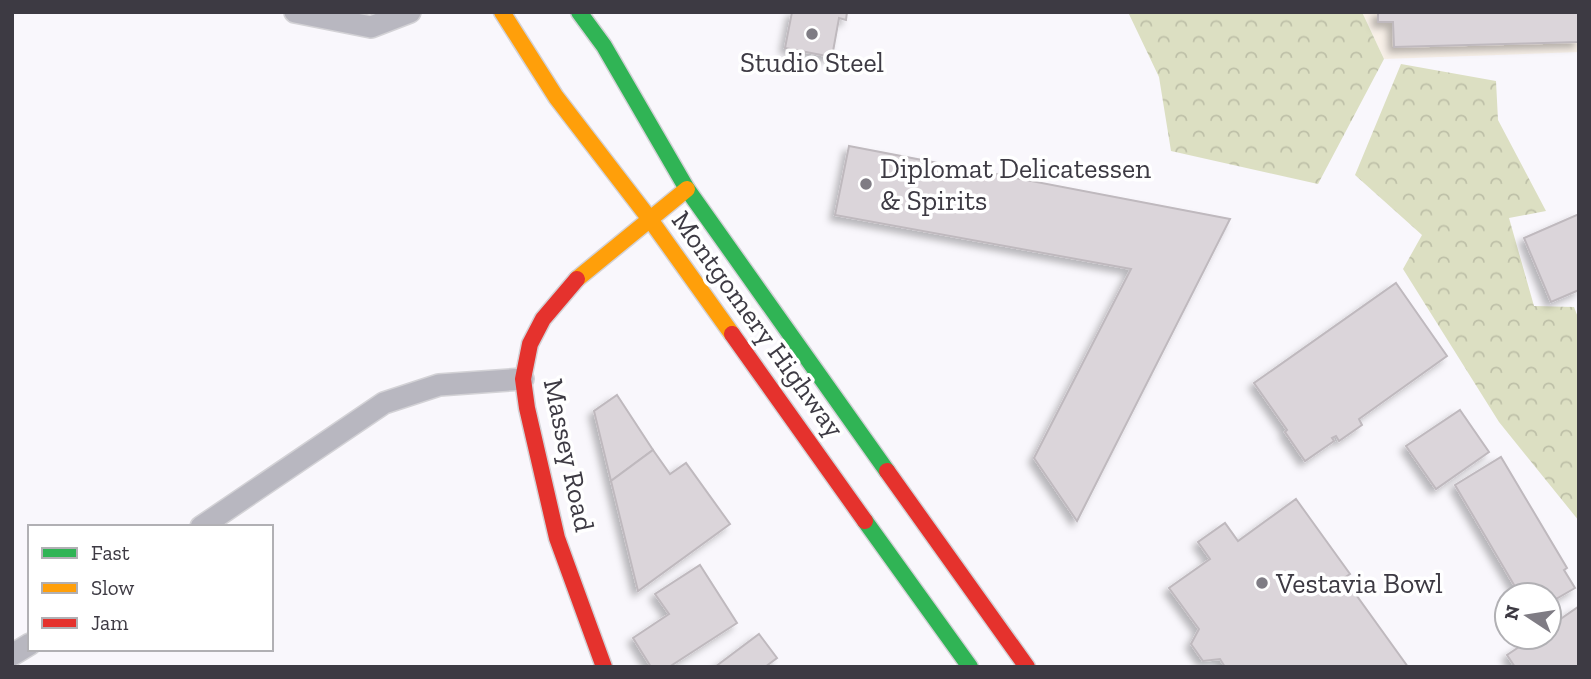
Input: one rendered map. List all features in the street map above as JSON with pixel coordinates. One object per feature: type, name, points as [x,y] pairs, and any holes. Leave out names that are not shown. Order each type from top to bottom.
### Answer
[{"type":"main road","name":"Montgomery Highway","points":[[502,12],[556,97],[649,218],[970,667]]},
{"type":"main road","name":"Montgomery Highway","points":[[579,12],[604,46],[687,189],[1027,667]]},
{"type":"main road","name":"Massey Road","points":[[604,667],[557,538],[527,408],[523,379],[530,344],[543,319],[582,274],[687,189]]},
{"type":"street","points":[[295,12],[371,27],[411,12]]},
{"type":"street","points":[[204,525],[384,403],[439,385],[523,379]]},
{"type":"street","points":[[12,655],[28,646]]},
{"type":"shaded area","points":[[1362,12],[1579,12],[1579,52],[1384,59]]},
{"type":"green space","points":[[1128,12],[1362,12],[1384,59],[1318,184],[1171,151],[1159,77]]},
{"type":"green space","points":[[1401,64],[1496,81],[1498,120],[1546,211],[1509,218],[1534,306],[1574,307],[1579,320],[1579,521],[1499,422],[1403,269],[1422,235],[1355,175]]},
{"type":"building","name":"Studio Steel","points":[[792,12],[847,12],[846,20],[839,18],[832,57],[785,48]]},
{"type":"building","points":[[1378,12],[1579,12],[1579,42],[1394,47],[1393,22],[1378,22]]},
{"type":"building","points":[[849,146],[1230,219],[1077,521],[1034,458],[1131,269],[835,215]]},
{"type":"building","points":[[1579,214],[1579,290],[1551,302],[1524,238]]},
{"type":"building","points":[[1396,283],[1447,356],[1359,419],[1362,425],[1339,441],[1336,436],[1332,438],[1334,441],[1305,461],[1254,383]]},
{"type":"building","points":[[617,395],[653,450],[611,481],[594,411]]},
{"type":"building","points":[[1460,410],[1489,452],[1436,489],[1406,446]]},
{"type":"building","points":[[653,450],[670,474],[686,463],[730,524],[638,591],[611,481]]},
{"type":"building","points":[[1501,457],[1567,568],[1564,570],[1575,588],[1563,595],[1563,581],[1512,581],[1455,485]]},
{"type":"building","name":"Vestavia Bowl","points":[[1296,499],[1350,574],[1344,578],[1408,667],[1225,667],[1220,659],[1203,661],[1191,644],[1199,629],[1169,588],[1210,559],[1198,542],[1225,523],[1238,541]]},
{"type":"building","points":[[700,565],[737,623],[669,667],[651,667],[633,638],[669,614],[655,594]]},
{"type":"building","points":[[1578,607],[1579,667],[1515,667],[1507,655],[1513,651],[1563,651],[1563,617]]},
{"type":"building","points":[[759,634],[777,658],[765,667],[715,667]]},
{"type":"traffic: fast","points":[[579,12],[604,46],[687,189],[887,471]]},
{"type":"traffic: fast","points":[[865,521],[970,667]]},
{"type":"traffic: slow","points":[[502,12],[556,97],[649,218],[732,334]]},
{"type":"traffic: slow","points":[[577,279],[687,189]]},
{"type":"traffic: jam","points":[[577,279],[543,319],[530,344],[523,379],[527,408],[557,538],[604,667]]},
{"type":"traffic: jam","points":[[732,334],[865,521]]},
{"type":"traffic: jam","points":[[887,471],[1027,667]]},
{"type":"place","name":"Studio Steel","points":[[812,34]]},
{"type":"place","name":"Diplomat Delicatessen & Spirits","points":[[866,184]]},
{"type":"place","name":"Vestavia Bowl","points":[[1262,583]]}]
